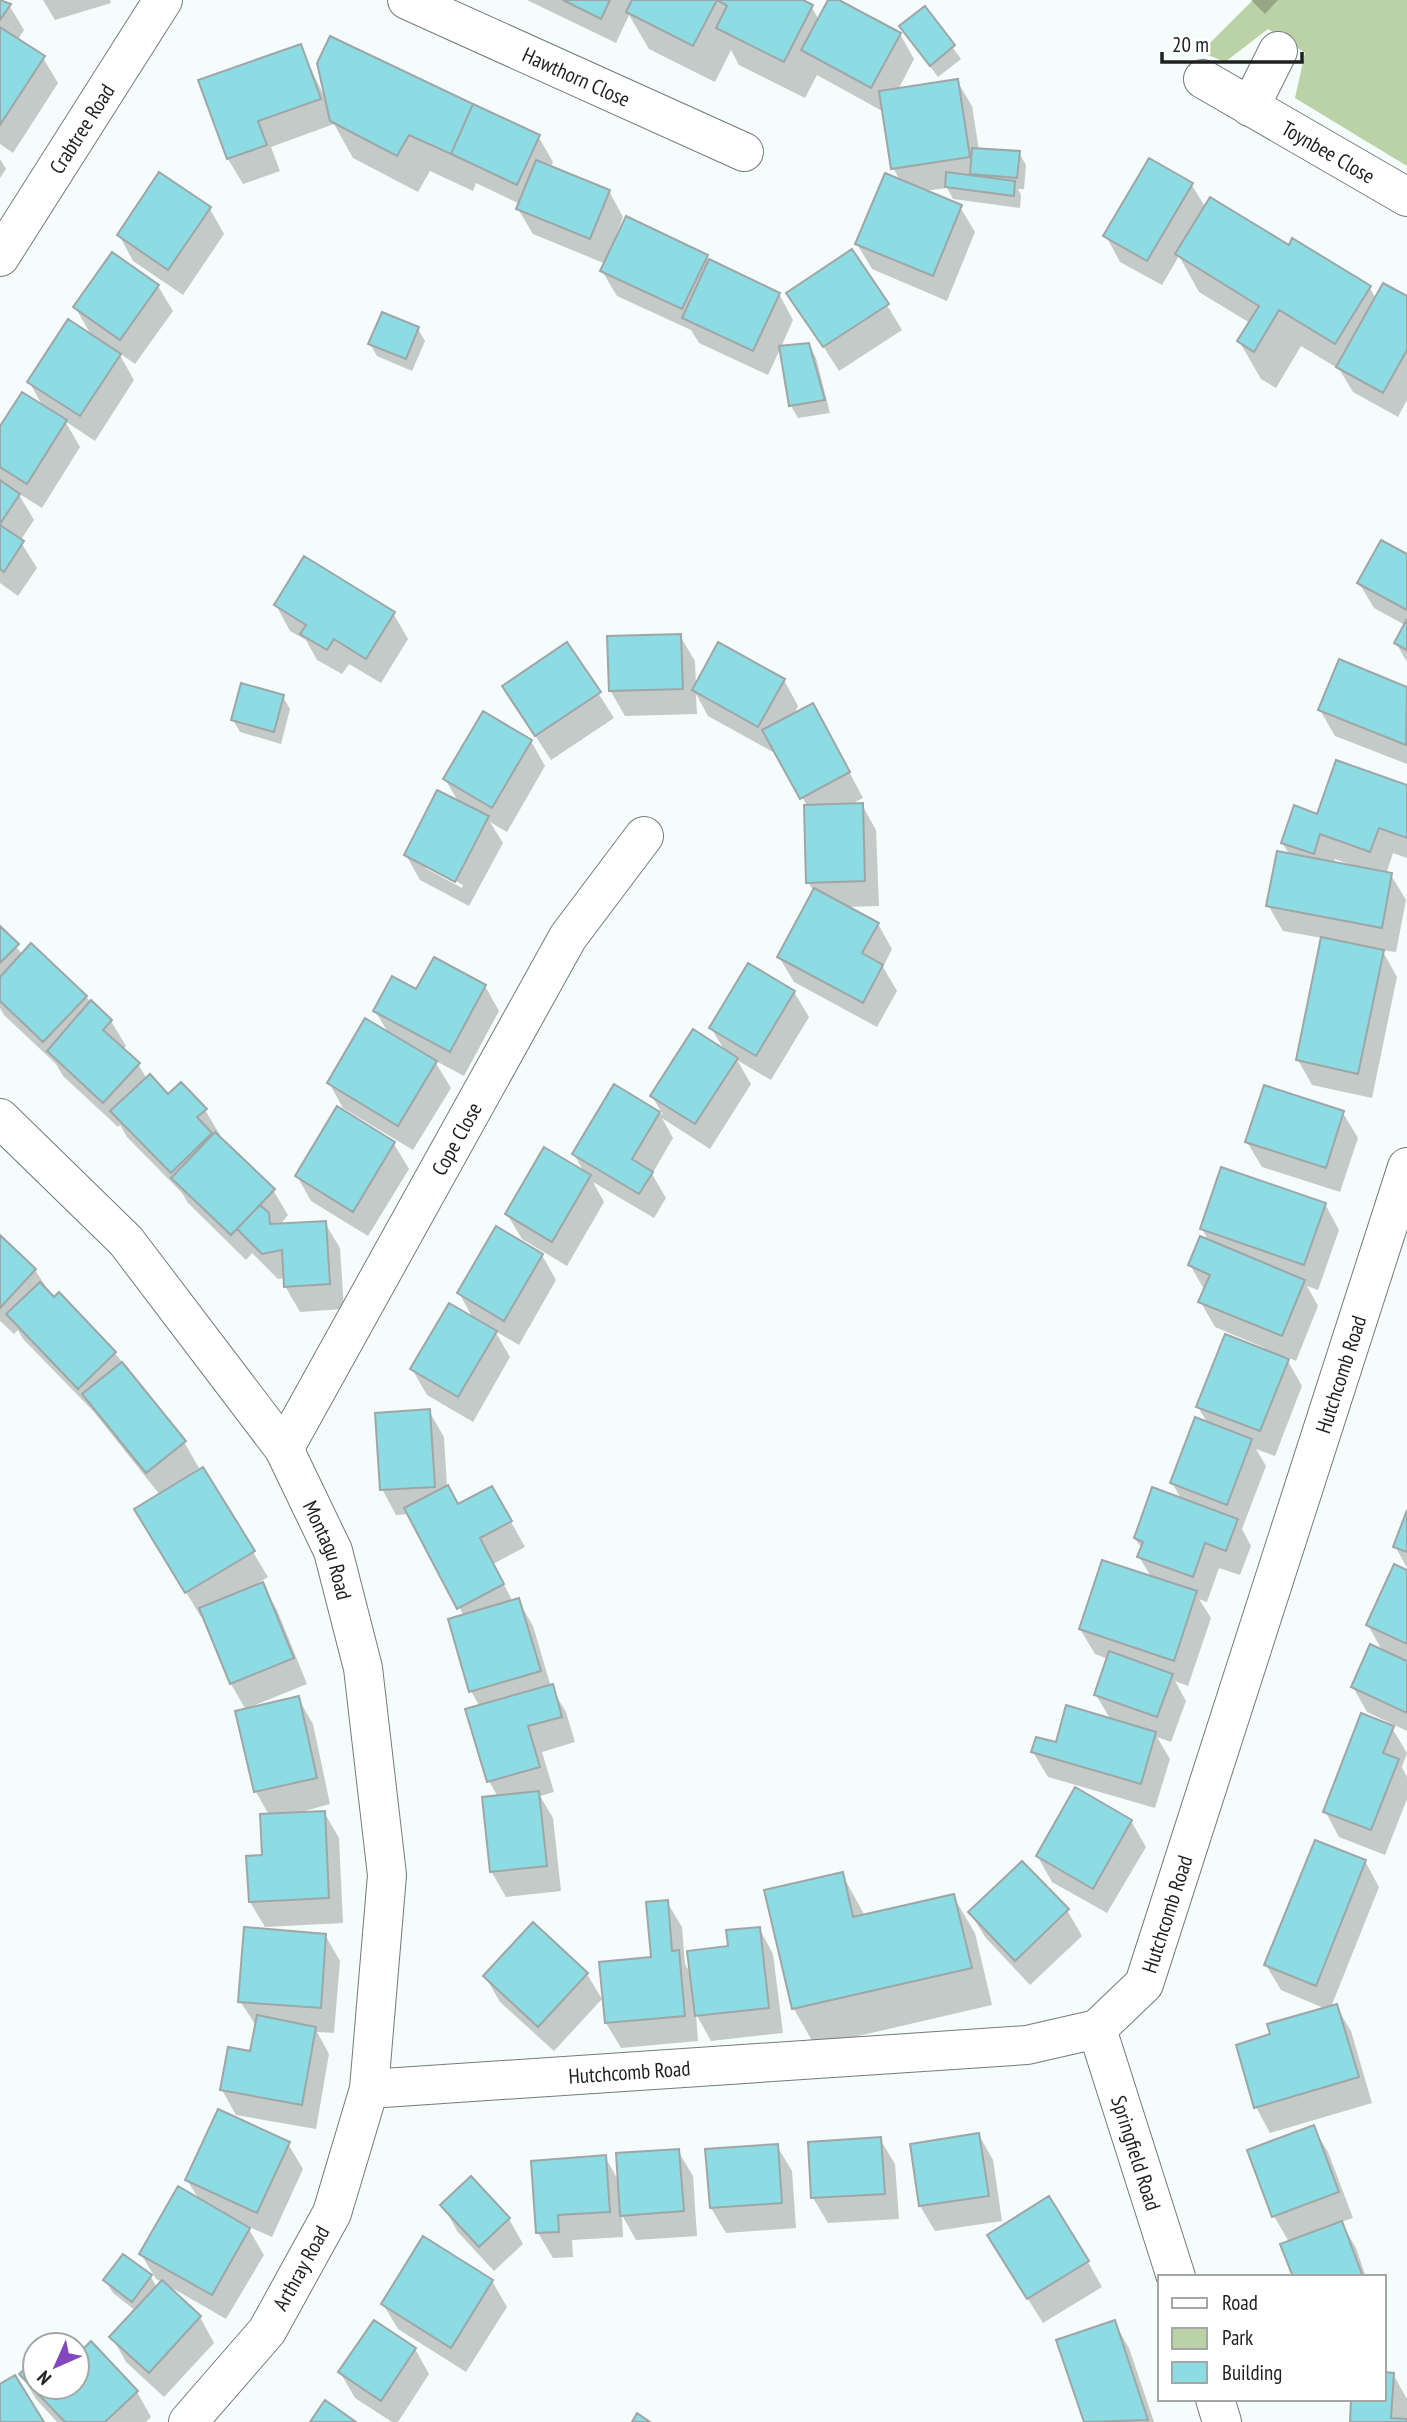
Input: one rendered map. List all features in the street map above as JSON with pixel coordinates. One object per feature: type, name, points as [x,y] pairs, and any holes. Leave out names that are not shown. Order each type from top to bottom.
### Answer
[{"type":"street","name":"Crabtree Road","points":[[0,257],[163,0]]},
{"type":"street","name":"Hawthorn Close","points":[[407,0],[744,152]]},
{"type":"street","points":[[1250,107],[1278,51]]},
{"type":"street","name":"Toynbee Close","points":[[1203,79],[1407,197]]},
{"type":"street","name":"Cope Close","points":[[284,1449],[568,937],[644,836]]},
{"type":"street","name":"Montagu Road","points":[[0,1118],[126,1241],[284,1449],[333,1551],[363,1668],[387,1875],[369,2089]]},
{"type":"street","name":"Hutchcomb Road","points":[[369,2089],[1027,2045],[1097,2029],[1144,1984],[1407,1167]]},
{"type":"street","name":"Springfield Road","points":[[1097,2029],[1175,2275]]},
{"type":"street","name":"Arthray Road","points":[[188,2422],[267,2332],[332,2213],[369,2089]]},
{"type":"street","points":[[1216,2401],[1222,2422]]},
{"type":"green space","points":[[1253,0],[1407,0],[1407,166],[1295,98],[1305,53],[1268,29],[1225,62],[1201,52]]},
{"type":"building","points":[[0,0],[11,4],[0,20]]},
{"type":"building","points":[[563,0],[610,0],[601,19]]},
{"type":"building","points":[[632,0],[717,0],[693,46],[626,12]]},
{"type":"building","points":[[717,0],[803,0],[813,5],[784,62],[716,28],[727,6]]},
{"type":"building","points":[[828,0],[839,0],[901,33],[871,88],[801,50]]},
{"type":"building","points":[[925,6],[955,45],[930,66],[899,26]]},
{"type":"building","points":[[0,27],[45,56],[0,125]]},
{"type":"building","points":[[330,36],[473,104],[451,154],[409,135],[397,156],[330,121],[317,63]]},
{"type":"building","points":[[301,44],[321,99],[258,121],[267,145],[227,159],[198,80]]},
{"type":"building","points":[[958,79],[970,157],[891,169],[879,91]]},
{"type":"building","points":[[473,104],[540,135],[517,185],[451,154]]},
{"type":"building","points":[[972,148],[1020,151],[1017,178],[970,174]]},
{"type":"building","points":[[1149,158],[1193,183],[1147,261],[1103,236]]},
{"type":"building","points":[[536,160],[610,190],[590,239],[516,209]]},
{"type":"building","points":[[159,172],[211,207],[168,270],[117,235]]},
{"type":"building","points":[[946,172],[1015,181],[1014,196],[945,187]]},
{"type":"building","points":[[885,173],[962,205],[933,276],[855,244]]},
{"type":"building","points":[[1210,197],[1289,245],[1292,238],[1371,286],[1335,344],[1279,310],[1254,352],[1237,341],[1259,306],[1175,254]]},
{"type":"building","points":[[626,216],[708,255],[682,309],[600,271]]},
{"type":"building","points":[[852,249],[889,304],[823,347],[786,293]]},
{"type":"building","points":[[112,252],[159,285],[120,340],[73,307]]},
{"type":"building","points":[[709,259],[780,293],[753,351],[682,318]]},
{"type":"building","points":[[1383,283],[1407,296],[1407,350],[1383,393],[1336,367]]},
{"type":"building","points":[[382,312],[419,327],[406,359],[368,344]]},
{"type":"building","points":[[68,319],[121,354],[80,416],[27,382]]},
{"type":"building","points":[[809,343],[825,400],[789,406],[779,346]]},
{"type":"building","points":[[22,392],[67,420],[27,484],[0,467],[0,426]]},
{"type":"building","points":[[0,480],[20,494],[0,524]]},
{"type":"building","points":[[0,525],[24,541],[4,572],[0,569]]},
{"type":"building","points":[[1381,540],[1407,554],[1407,610],[1357,583]]},
{"type":"building","points":[[304,556],[395,612],[366,659],[334,639],[327,650],[300,634],[306,625],[274,605]]},
{"type":"building","points":[[1407,619],[1407,650],[1394,643]]},
{"type":"building","points":[[681,634],[683,689],[609,691],[607,636]]},
{"type":"building","points":[[567,642],[601,692],[535,736],[502,686]]},
{"type":"building","points":[[718,642],[785,679],[758,727],[692,690]]},
{"type":"building","points":[[1339,659],[1407,687],[1406,745],[1318,710]]},
{"type":"building","points":[[241,683],[284,695],[274,732],[231,720]]},
{"type":"building","points":[[813,703],[850,772],[800,799],[762,730]]},
{"type":"building","points":[[483,711],[532,740],[492,808],[443,779]]},
{"type":"building","points":[[1336,760],[1407,785],[1407,838],[1379,828],[1370,852],[1320,834],[1314,854],[1281,843],[1294,805],[1317,814]]},
{"type":"building","points":[[437,790],[489,816],[455,882],[404,855]]},
{"type":"building","points":[[863,803],[865,881],[806,883],[804,805]]},
{"type":"building","points":[[1277,851],[1392,873],[1382,928],[1266,906]]},
{"type":"building","points":[[814,888],[879,923],[862,953],[883,965],[863,1003],[777,957]]},
{"type":"building","points":[[0,926],[19,944],[0,963]]},
{"type":"building","points":[[1321,937],[1384,950],[1358,1074],[1296,1060]]},
{"type":"building","points":[[31,943],[87,996],[43,1042],[0,1001],[0,977]]},
{"type":"building","points":[[434,957],[486,985],[450,1052],[373,1011],[392,976],[416,989]]},
{"type":"building","points":[[748,963],[795,991],[756,1056],[709,1028]]},
{"type":"building","points":[[91,1000],[112,1020],[103,1030],[140,1063],[103,1103],[47,1051]]},
{"type":"building","points":[[365,1018],[437,1061],[398,1126],[327,1083]]},
{"type":"building","points":[[693,1029],[738,1058],[695,1124],[650,1096]]},
{"type":"building","points":[[150,1074],[168,1094],[181,1082],[207,1109],[197,1117],[212,1133],[171,1173],[110,1111]]},
{"type":"building","points":[[614,1084],[660,1112],[632,1159],[653,1172],[639,1194],[572,1154]]},
{"type":"building","points":[[1264,1085],[1344,1111],[1326,1168],[1245,1142]]},
{"type":"building","points":[[337,1106],[395,1142],[353,1212],[295,1176]]},
{"type":"building","points":[[215,1132],[275,1189],[231,1235],[171,1178]]},
{"type":"building","points":[[544,1147],[591,1175],[552,1242],[505,1214]]},
{"type":"building","points":[[1221,1167],[1326,1203],[1304,1265],[1200,1229]]},
{"type":"building","points":[[260,1205],[269,1213],[270,1224],[326,1221],[330,1284],[284,1287],[282,1250],[262,1254],[237,1229]]},
{"type":"building","points":[[496,1226],[543,1254],[504,1321],[457,1293]]},
{"type":"building","points":[[0,1235],[36,1269],[0,1308]]},
{"type":"building","points":[[1200,1236],[1305,1280],[1282,1336],[1198,1302],[1210,1275],[1188,1265]]},
{"type":"building","points":[[40,1282],[54,1297],[59,1292],[116,1352],[78,1389],[6,1314]]},
{"type":"building","points":[[449,1303],[497,1331],[458,1397],[410,1369]]},
{"type":"building","points":[[1225,1334],[1289,1359],[1260,1431],[1196,1407]]},
{"type":"building","points":[[122,1362],[186,1441],[146,1473],[82,1394]]},
{"type":"building","points":[[430,1409],[435,1487],[380,1490],[375,1413]]},
{"type":"building","points":[[1195,1417],[1252,1439],[1227,1505],[1170,1483]]},
{"type":"building","points":[[203,1467],[255,1551],[185,1593],[134,1509]]},
{"type":"building","points":[[448,1485],[458,1504],[492,1486],[512,1521],[480,1538],[504,1584],[457,1609],[404,1508]]},
{"type":"building","points":[[1152,1487],[1238,1519],[1226,1551],[1205,1543],[1193,1577],[1137,1557],[1143,1542],[1134,1538]]},
{"type":"building","points":[[1407,1510],[1407,1552],[1393,1547]]},
{"type":"building","points":[[1102,1560],[1197,1591],[1174,1661],[1079,1629]]},
{"type":"building","points":[[1394,1564],[1407,1570],[1407,1644],[1366,1625]]},
{"type":"building","points":[[263,1582],[294,1658],[230,1684],[199,1608]]},
{"type":"building","points":[[519,1598],[541,1671],[469,1692],[448,1619]]},
{"type":"building","points":[[1370,1644],[1407,1661],[1407,1713],[1351,1687]]},
{"type":"building","points":[[1109,1651],[1173,1674],[1157,1717],[1094,1695]]},
{"type":"building","points":[[553,1684],[562,1717],[528,1726],[540,1767],[487,1782],[465,1709]]},
{"type":"building","points":[[299,1696],[317,1778],[254,1792],[235,1711]]},
{"type":"building","points":[[1066,1705],[1156,1732],[1141,1784],[1031,1752],[1036,1737],[1056,1742]]},
{"type":"building","points":[[1361,1713],[1394,1726],[1383,1753],[1399,1759],[1371,1830],[1323,1812]]},
{"type":"building","points":[[1075,1787],[1132,1820],[1093,1889],[1036,1856]]},
{"type":"building","points":[[539,1791],[547,1866],[490,1872],[482,1797]]},
{"type":"building","points":[[325,1811],[329,1898],[249,1902],[246,1856],[262,1855],[260,1814]]},
{"type":"building","points":[[1315,1840],[1366,1860],[1316,1986],[1264,1965]]},
{"type":"building","points":[[1022,1861],[1069,1909],[1015,1961],[968,1912]]},
{"type":"building","points":[[843,1872],[853,1917],[954,1894],[972,1968],[792,2009],[764,1890]]},
{"type":"building","points":[[668,1900],[672,1951],[679,1950],[685,2016],[605,2023],[599,1962],[651,1957],[646,1902]]},
{"type":"building","points":[[533,1922],[588,1973],[538,2027],[483,1976]]},
{"type":"building","points":[[244,1927],[326,1934],[321,2008],[238,2002]]},
{"type":"building","points":[[760,1927],[769,2008],[695,2016],[687,1951],[728,1946],[726,1930]]},
{"type":"building","points":[[1337,2004],[1359,2077],[1254,2108],[1236,2045],[1270,2034],[1267,2024]]},
{"type":"building","points":[[257,2015],[316,2027],[302,2105],[220,2090],[228,2047],[250,2051]]},
{"type":"building","points":[[218,2109],[290,2142],[257,2213],[185,2180]]},
{"type":"building","points":[[1314,2125],[1339,2192],[1272,2217],[1247,2150]]},
{"type":"building","points":[[979,2133],[989,2196],[919,2206],[910,2144]]},
{"type":"building","points":[[881,2137],[885,2194],[811,2198],[808,2142]]},
{"type":"building","points":[[778,2144],[782,2203],[710,2208],[705,2149]]},
{"type":"building","points":[[679,2149],[684,2211],[620,2216],[616,2153]]},
{"type":"building","points":[[606,2155],[610,2212],[558,2215],[559,2232],[536,2233],[531,2161]]},
{"type":"building","points":[[471,2176],[510,2218],[479,2247],[440,2205]]},
{"type":"building","points":[[178,2186],[250,2228],[212,2295],[139,2254]]},
{"type":"building","points":[[1049,2196],[1089,2261],[1027,2299],[987,2235]]},
{"type":"building","points":[[1342,2221],[1362,2275],[1292,2275],[1280,2244]]},
{"type":"building","points":[[423,2236],[493,2280],[451,2348],[381,2304]]},
{"type":"building","points":[[123,2254],[152,2275],[132,2302],[103,2280]]},
{"type":"building","points":[[162,2280],[201,2316],[149,2373],[109,2337]]},
{"type":"building","points":[[374,2320],[416,2348],[381,2401],[338,2372]]},
{"type":"building","points":[[1115,2320],[1148,2420],[1084,2422],[1056,2340]]},
{"type":"building","points":[[91,2341],[138,2391],[105,2422],[65,2422],[45,2401],[91,2401]]},
{"type":"building","points":[[1386,2372],[1394,2373],[1391,2418],[1407,2419],[1407,2422],[1350,2422],[1351,2401],[1386,2401]]},
{"type":"building","points":[[15,2375],[21,2385],[21,2401],[31,2401],[44,2422],[0,2422],[0,2384]]},
{"type":"building","points":[[325,2400],[356,2422],[310,2422]]},
{"type":"building","points":[[637,2413],[650,2422],[632,2422]]}]
